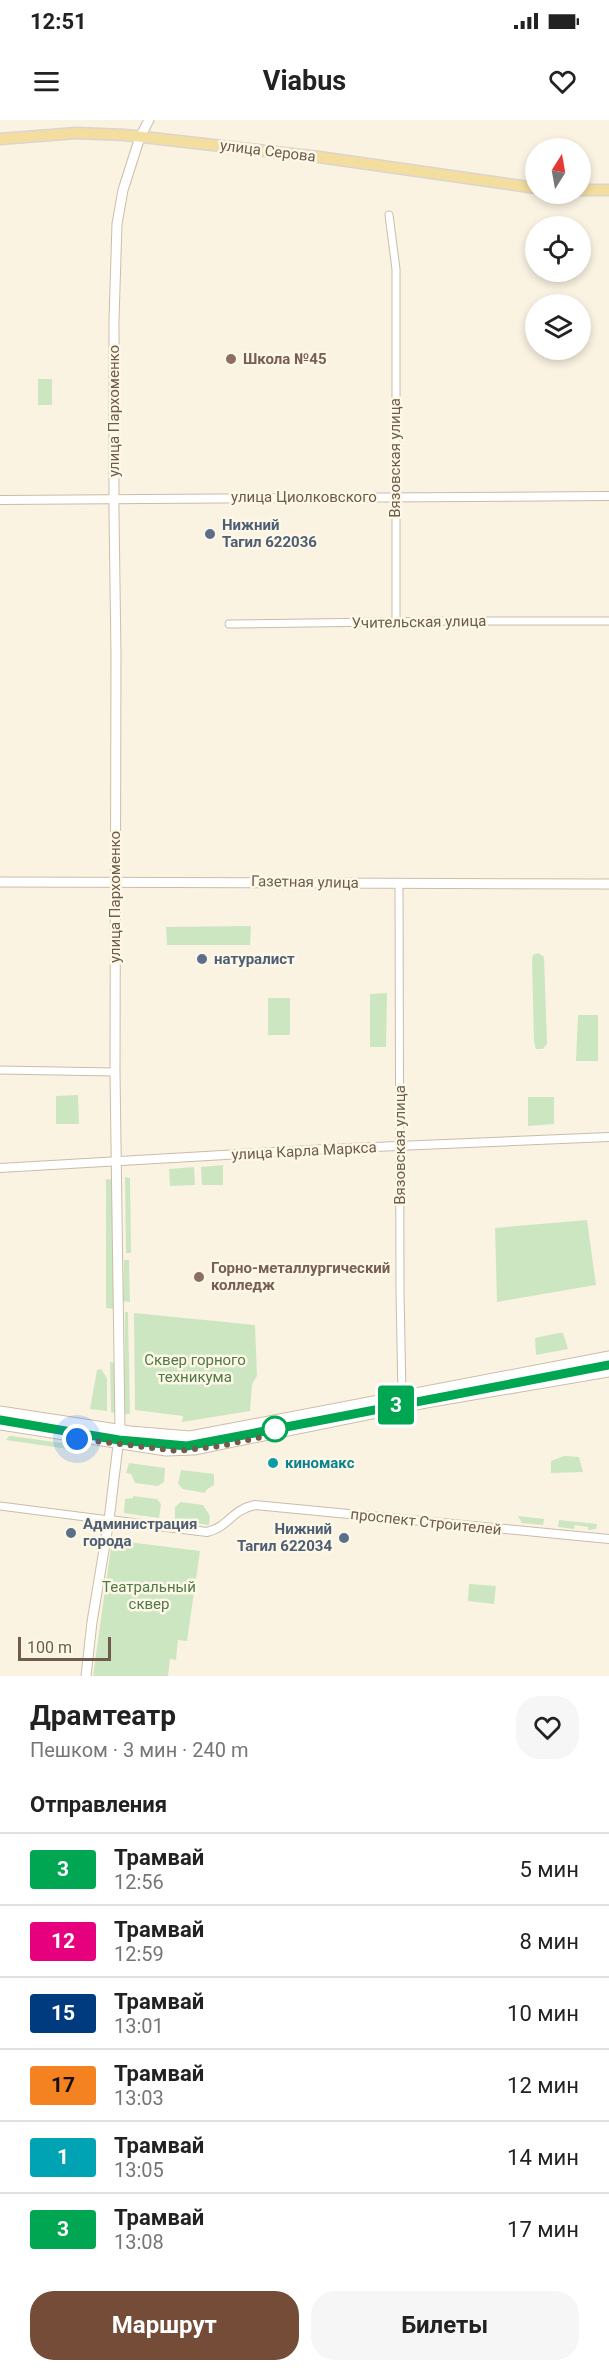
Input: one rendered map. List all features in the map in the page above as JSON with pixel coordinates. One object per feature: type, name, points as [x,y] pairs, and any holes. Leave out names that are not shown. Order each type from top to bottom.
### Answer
[{"type":"main road","name":"улица Пархоменко","points":[[86,1676],[120,1429],[115,1072],[114,320],[117,224],[123,190],[140,136],[149,120]]},
{"type":"main road","name":"улица Серова","points":[[0,139],[76,133],[140,136],[319,157],[525,186]]},
{"type":"main road","points":[[591,190],[609,190]]},
{"type":"main road","name":"Газетная улица","points":[[0,882],[609,884]]},
{"type":"main road","points":[[0,1411],[120,1429],[190,1436],[609,1356]]},
{"type":"main road","points":[[0,1425],[166,1451],[194,1450],[405,1407],[609,1372]]},
{"type":"street","name":"Вязовская улица","points":[[389,215],[396,269],[396,622]]},
{"type":"street","name":"улица Циолковского","points":[[0,500],[609,495]]},
{"type":"street","name":"Учительская улица","points":[[229,624],[609,621]]},
{"type":"street","name":"Вязовская улица","points":[[399,883],[399,1146],[402,1395],[405,1407]]},
{"type":"street","points":[[0,1070],[115,1072]]},
{"type":"street","name":"улица Карла Маркса","points":[[0,1168],[609,1137]]},
{"type":"street","name":"проспект Строителей","points":[[109,1520],[207,1532],[220,1528],[244,1507],[255,1505],[609,1539]]},
{"type":"street","points":[[0,1506],[109,1520]]},
{"type":"green space","points":[[38,379],[52,379],[52,405],[38,405]]},
{"type":"green space","points":[[251,926],[250,945],[167,945],[166,927]]},
{"type":"green space","points":[[538,953],[544,957],[547,1044],[543,1049],[536,1049],[534,1042],[532,960],[533,955]]},
{"type":"green space","points":[[387,993],[386,1047],[370,1047],[370,994]]},
{"type":"green space","points":[[268,998],[290,998],[290,1035],[268,1035]]},
{"type":"green space","points":[[578,1015],[598,1015],[598,1061],[576,1061]]},
{"type":"green space","points":[[78,1095],[79,1124],[56,1124],[56,1096]]},
{"type":"green space","points":[[528,1097],[554,1097],[554,1124],[528,1126]]},
{"type":"green space","points":[[223,1165],[223,1185],[202,1185],[201,1167]]},
{"type":"green space","points":[[194,1167],[195,1185],[170,1186],[169,1169]]},
{"type":"green space","points":[[125,1177],[130,1178],[131,1253],[126,1253]]},
{"type":"green space","points":[[106,1179],[115,1180],[114,1309],[106,1308]]},
{"type":"green space","points":[[587,1220],[596,1285],[497,1302],[495,1228]]},
{"type":"green space","points":[[124,1260],[129,1260],[130,1302],[123,1301]]},
{"type":"green space","points":[[125,1312],[128,1312],[130,1414],[124,1414]]},
{"type":"green space","name":"Сквер горного техникума","points":[[134,1313],[255,1325],[257,1376],[252,1384],[250,1411],[182,1422],[183,1416],[135,1410]]},
{"type":"green space","points":[[563,1333],[568,1349],[536,1355],[535,1338]]},
{"type":"green space","points":[[110,1362],[116,1363],[114,1413],[111,1412]]},
{"type":"green space","points":[[101,1369],[107,1378],[107,1411],[90,1409],[97,1370]]},
{"type":"green space","points":[[9,1436],[69,1444],[68,1449],[6,1440]]},
{"type":"green space","points":[[564,1456],[579,1457],[583,1472],[551,1473],[551,1461]]},
{"type":"green space","points":[[129,1463],[165,1468],[164,1482],[158,1486],[135,1483],[131,1474],[126,1473]]},
{"type":"green space","points":[[181,1470],[214,1474],[214,1485],[205,1493],[183,1489],[178,1484]]},
{"type":"green space","points":[[133,1496],[157,1499],[161,1504],[159,1518],[124,1513],[125,1499],[133,1498]]},
{"type":"green space","points":[[181,1502],[203,1505],[210,1516],[209,1525],[175,1521],[175,1507]]},
{"type":"green space","points":[[518,1516],[544,1519],[543,1525],[522,1523]]},
{"type":"green space","points":[[559,1520],[597,1524],[596,1529],[588,1530],[588,1527],[575,1525],[574,1529],[558,1527]]},
{"type":"green space","name":"Театральный сквер","points":[[112,1540],[200,1551],[187,1641],[178,1640],[176,1660],[170,1659],[168,1676],[93,1676]]},
{"type":"green space","points":[[469,1584],[496,1586],[494,1604],[468,1601]]},
{"type":"tram line","points":[[0,1417],[158,1441],[186,1443],[403,1399],[609,1361]]},
{"type":"tram line","name":"3","points":[[0,1420],[119,1440],[187,1446],[609,1365]]},
{"type":"place","name":"Школа №45","points":[[231,359]]},
{"type":"place","name":"Нижний Тагил 622036","points":[[210,534]]},
{"type":"place","name":"натуралист","points":[[202,959]]},
{"type":"place","name":"Горно-металлургический колледж","points":[[199,1277]]},
{"type":"place","name":"киномакс","points":[[273,1463]]},
{"type":"place","name":"Администрация города","points":[[71,1533]]},
{"type":"place","name":"Нижний Тагил 622034","points":[[344,1538]]},
{"type":"route","points":[[77,1439],[178,1451],[221,1446],[284,1432],[275,1429]]}]
